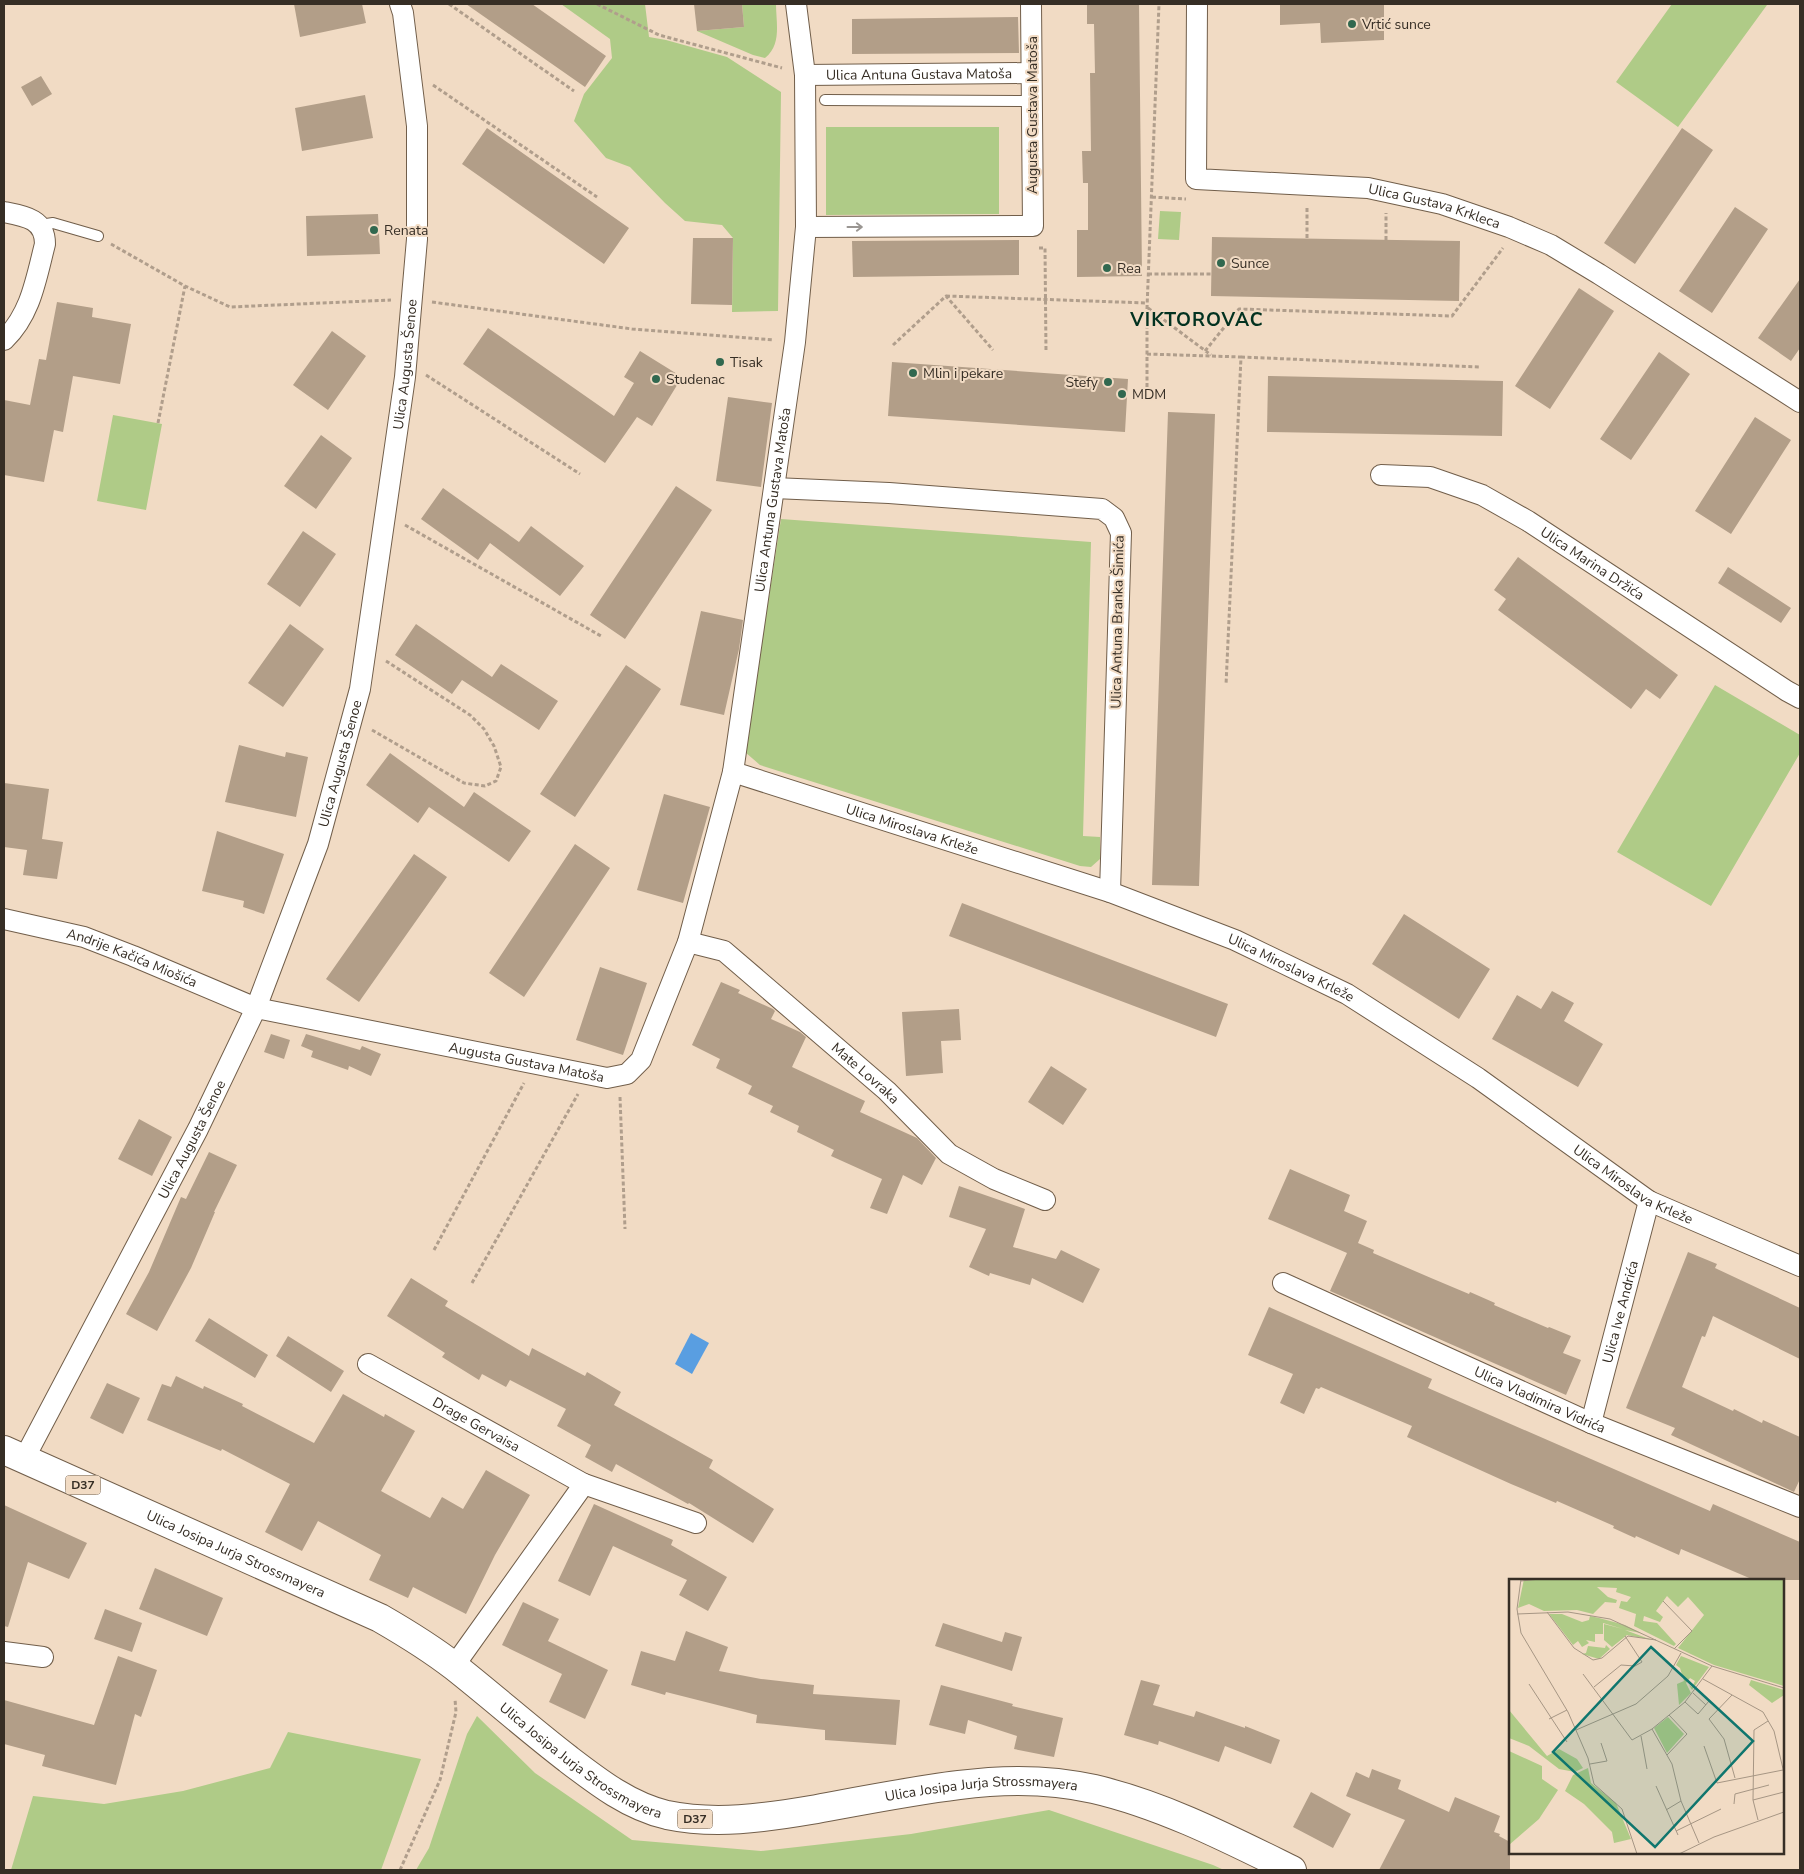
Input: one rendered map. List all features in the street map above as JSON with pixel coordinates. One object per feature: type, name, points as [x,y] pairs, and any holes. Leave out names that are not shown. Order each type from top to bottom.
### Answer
[{"type":"main road","name":"Ulica Josipa Jurja Strossmayera","points":[[14,1455],[380,1618],[420,1641],[454,1666],[544,1740],[604,1785],[639,1806],[666,1814],[705,1820],[740,1819],[788,1814],[957,1785],[988,1782],[1038,1782],[1094,1789],[1158,1808],[1292,1870]]},
{"type":"street","name":"Ulica Augusta Šenoe","points":[[14,1455],[198,1129],[256,1008],[318,844],[360,689],[406,362],[418,239],[417,126],[403,13],[400,4]]},
{"type":"street","name":"Ulica Antuna Gustava Matoša","points":[[733,772],[795,342],[806,228],[805,74],[796,4]]},
{"type":"street","name":"Augusta Gustava Matoša","points":[[1031,4],[1033,226]]},
{"type":"street","name":"Ulica Gustava Krkleca","points":[[1197,4],[1196,179],[1368,188],[1442,204],[1509,227],[1551,245],[1800,402]]},
{"type":"street","name":"Ulica Antuna Gustava Matoša","points":[[805,74],[1032,73]]},
{"type":"street","points":[[4,212],[28,218],[40,225],[45,233],[45,244],[24,315],[4,340]]},
{"type":"street","points":[[806,228],[1033,226]]},
{"type":"street","name":"Ulica Marina Držića","points":[[1381,475],[1430,477],[1482,495],[1528,521],[1794,694]]},
{"type":"street","name":"Ulica Antuna Branka Šimića","points":[[774,488],[889,493],[1102,508],[1114,518],[1121,533],[1110,892]]},
{"type":"street","name":"Augusta Gustava Matoša","points":[[256,1008],[607,1078],[628,1074],[641,1060],[688,942],[733,772]]},
{"type":"street","name":"Ulica Miroslava Krleže","points":[[733,772],[1110,892],[1235,940],[1347,994],[1478,1078],[1649,1200],[1800,1266]]},
{"type":"street","name":"Andrije Kačića Miošića","points":[[4,919],[84,937],[256,1008]]},
{"type":"street","name":"Mate Lovraka","points":[[688,942],[724,951],[887,1091],[949,1154],[994,1179],[1045,1200]]},
{"type":"street","name":"Ulica Ive Andrića","points":[[1590,1423],[1649,1200]]},
{"type":"street","name":"Ulica Vladimira Vidrića","points":[[1283,1283],[1590,1423],[1800,1507]]},
{"type":"street","name":"Drage Gervaisa","points":[[368,1364],[584,1484],[696,1523]]},
{"type":"street","points":[[454,1666],[584,1484]]},
{"type":"street","points":[[4,1652],[44,1657]]},
{"type":"lane","points":[[825,100],[1032,101]]},
{"type":"lane","points":[[40,225],[53,224],[98,236]]},
{"type":"path","points":[[449,4],[574,91]]},
{"type":"path","points":[[597,4],[659,35],[805,74]]},
{"type":"path","points":[[1147,387],[1147,305],[1159,4]]},
{"type":"path","points":[[410,69],[597,197]]},
{"type":"path","points":[[1307,206],[1307,238]]},
{"type":"path","points":[[1033,226],[1033,248],[1044,248],[1046,352]]},
{"type":"path","points":[[98,236],[185,286],[230,307],[413,299],[632,329],[795,342]]},
{"type":"path","points":[[1205,351],[1239,309],[1452,316],[1504,247]]},
{"type":"path","points":[[1148,274],[1212,274]]},
{"type":"path","points":[[158,423],[185,286]]},
{"type":"path","points":[[893,345],[946,296],[1147,305],[1212,356]]},
{"type":"path","points":[[946,296],[993,350]]},
{"type":"path","points":[[1147,354],[1479,367]]},
{"type":"path","points":[[1226,685],[1241,357]]},
{"type":"path","points":[[406,362],[580,474]]},
{"type":"path","points":[[385,513],[601,636]]},
{"type":"path","points":[[352,718],[464,783],[486,786],[496,781],[501,767],[494,746],[484,729],[470,715],[366,648]]},
{"type":"path","points":[[434,1250],[535,1063]]},
{"type":"path","points":[[472,1283],[589,1074]]},
{"type":"path","points":[[619,1076],[625,1229]]},
{"type":"path","points":[[400,1870],[440,1780],[456,1712],[454,1666]]},
{"type":"green space","points":[[561,4],[645,4],[649,37],[727,57],[781,92],[778,311],[732,312],[733,238],[722,225],[685,221],[630,167],[606,158],[574,121],[584,94],[612,58],[610,39]]},
{"type":"green space","points":[[742,4],[776,4],[776,40],[774,47],[765,58],[753,55],[697,31],[744,27]]},
{"type":"green space","points":[[1672,4],[1767,5],[1678,127],[1616,82]]},
{"type":"green space","points":[[826,127],[999,127],[999,214],[826,215]]},
{"type":"green space","points":[[1160,211],[1181,212],[1179,240],[1158,239]]},
{"type":"green space","points":[[113,415],[162,424],[146,510],[97,501]]},
{"type":"green space","points":[[781,519],[1091,542],[1083,836],[1100,837],[1100,859],[1091,867],[1080,866],[760,765],[745,752]]},
{"type":"green space","points":[[1715,685],[1800,735],[1800,753],[1711,906],[1617,852]]},
{"type":"green space","points":[[477,1716],[535,1773],[632,1840],[761,1851],[911,1834],[1049,1810],[1224,1870],[416,1870],[429,1848],[467,1734]]},
{"type":"green space","points":[[288,1732],[421,1759],[381,1870],[11,1870],[33,1796],[104,1804],[183,1791],[270,1768]]},
{"type":"water","points":[[691,1333],[709,1343],[692,1374],[675,1364]]},
{"type":"building","points":[[294,4],[362,4],[366,23],[300,37]]},
{"type":"building","points":[[466,4],[532,4],[606,56],[585,87]]},
{"type":"building","points":[[694,4],[742,4],[744,27],[697,31]]},
{"type":"building","points":[[1087,4],[1139,4],[1142,276],[1077,277],[1077,230],[1088,230],[1088,183],[1083,183],[1082,151],[1091,151],[1090,73],[1095,73],[1094,24],[1087,24]]},
{"type":"building","name":"Vrtić sunce","points":[[1280,4],[1384,4],[1384,40],[1321,43],[1320,23],[1280,25]]},
{"type":"building","points":[[1018,17],[1019,53],[852,54],[852,19]]},
{"type":"building","points":[[41,76],[52,94],[32,106],[21,87]]},
{"type":"building","points":[[365,95],[373,138],[302,151],[295,108]]},
{"type":"building","points":[[487,128],[629,228],[604,264],[462,164]]},
{"type":"building","points":[[1682,128],[1713,150],[1635,264],[1604,243]]},
{"type":"building","points":[[1735,207],[1768,229],[1712,313],[1679,291]]},
{"type":"building","points":[[378,214],[380,254],[307,256],[306,216]]},
{"type":"building","points":[[1212,237],[1460,241],[1459,301],[1211,296]]},
{"type":"building","points":[[693,238],[733,238],[732,305],[691,304]]},
{"type":"building","points":[[1019,240],[1019,275],[853,277],[852,241]]},
{"type":"building","points":[[1800,279],[1800,348],[1791,361],[1758,338]]},
{"type":"building","points":[[1579,288],[1614,311],[1550,409],[1515,386]]},
{"type":"building","points":[[57,302],[93,308],[92,317],[131,324],[120,384],[73,376],[63,432],[54,430],[44,482],[4,475],[4,400],[30,405],[39,359],[46,360]]},
{"type":"building","points":[[488,328],[614,416],[634,383],[624,377],[640,351],[682,377],[652,426],[637,417],[605,463],[463,364]]},
{"type":"building","points":[[332,331],[366,356],[328,410],[293,385]]},
{"type":"building","points":[[1659,352],[1690,374],[1631,460],[1600,439]]},
{"type":"building","points":[[892,362],[1128,379],[1125,432],[888,416]]},
{"type":"building","points":[[1268,376],[1503,381],[1502,436],[1267,432]]},
{"type":"building","points":[[728,397],[772,403],[761,487],[716,481]]},
{"type":"building","points":[[1168,412],[1215,414],[1199,886],[1152,885]]},
{"type":"building","points":[[1755,417],[1791,440],[1731,534],[1695,511]]},
{"type":"building","points":[[321,435],[352,458],[316,509],[284,486]]},
{"type":"building","points":[[676,486],[712,510],[625,639],[590,615]]},
{"type":"building","points":[[443,488],[519,542],[531,526],[584,566],[560,596],[490,543],[478,560],[421,519]]},
{"type":"building","points":[[303,531],[336,554],[300,607],[267,584]]},
{"type":"building","points":[[1518,557],[1678,675],[1660,699],[1646,689],[1631,709],[1498,610],[1506,599],[1494,590]]},
{"type":"building","points":[[1728,567],[1791,608],[1781,623],[1718,583]]},
{"type":"building","points":[[701,611],[743,620],[739,649],[724,715],[680,705]]},
{"type":"building","points":[[290,624],[324,649],[283,707],[248,683]]},
{"type":"building","points":[[416,624],[492,677],[501,664],[558,701],[539,730],[462,680],[452,694],[395,655]]},
{"type":"building","points":[[626,665],[661,689],[575,817],[540,794]]},
{"type":"building","points":[[239,745],[285,757],[286,752],[308,757],[296,817],[225,802]]},
{"type":"building","points":[[390,753],[464,807],[474,792],[531,831],[509,862],[429,807],[418,823],[366,785]]},
{"type":"building","points":[[4,783],[49,789],[42,839],[63,842],[57,879],[23,875],[27,850],[4,847]]},
{"type":"building","points":[[664,794],[710,807],[683,903],[637,890]]},
{"type":"building","points":[[217,831],[284,854],[264,914],[243,907],[244,901],[202,891]]},
{"type":"building","points":[[575,844],[610,868],[524,997],[489,973]]},
{"type":"building","points":[[414,854],[447,877],[359,1002],[326,979]]},
{"type":"building","points":[[962,903],[1228,1004],[1216,1037],[949,936]]},
{"type":"building","points":[[1404,914],[1490,969],[1459,1019],[1372,964]]},
{"type":"building","points":[[600,967],[647,983],[623,1055],[576,1040]]},
{"type":"building","points":[[721,982],[740,990],[738,993],[773,1009],[775,1011],[771,1019],[800,1032],[806,1037],[792,1067],[865,1101],[860,1112],[917,1138],[936,1158],[922,1185],[903,1175],[887,1214],[870,1208],[882,1179],[831,1156],[834,1150],[797,1132],[799,1126],[770,1112],[773,1106],[748,1094],[752,1086],[716,1068],[720,1059],[692,1045]]},
{"type":"building","points":[[1552,991],[1574,1003],[1564,1021],[1603,1044],[1578,1087],[1492,1039],[1517,995],[1541,1009]]},
{"type":"building","points":[[959,1009],[961,1040],[941,1041],[943,1073],[906,1076],[902,1012]]},
{"type":"building","points":[[271,1034],[290,1040],[284,1059],[264,1052]]},
{"type":"building","points":[[306,1034],[360,1050],[362,1046],[381,1054],[371,1076],[349,1066],[348,1070],[311,1057],[313,1051],[301,1046]]},
{"type":"building","points":[[1051,1066],[1087,1089],[1063,1125],[1028,1102]]},
{"type":"building","points":[[139,1119],[172,1137],[152,1176],[118,1159]]},
{"type":"building","points":[[209,1152],[237,1165],[214,1212],[191,1268],[157,1331],[126,1314],[149,1272],[181,1197],[186,1199]]},
{"type":"building","points":[[1290,1169],[1350,1195],[1344,1211],[1367,1221],[1358,1243],[1374,1250],[1373,1253],[1469,1294],[1470,1292],[1495,1303],[1494,1305],[1571,1336],[1563,1353],[1581,1360],[1566,1395],[1330,1291],[1347,1253],[1268,1219]]},
{"type":"building","points":[[959,1186],[1025,1209],[1013,1247],[1056,1259],[1061,1250],[1100,1269],[1083,1303],[1032,1278],[1030,1285],[990,1273],[989,1276],[969,1267],[986,1229],[949,1217]]},
{"type":"building","points":[[1688,1252],[1717,1264],[1715,1268],[1800,1308],[1800,1359],[1713,1316],[1705,1337],[1702,1336],[1682,1387],[1733,1411],[1734,1409],[1762,1423],[1763,1420],[1800,1437],[1800,1479],[1794,1492],[1671,1435],[1675,1428],[1626,1408]]},
{"type":"building","points":[[411,1278],[448,1301],[445,1306],[529,1356],[532,1348],[585,1376],[587,1372],[621,1392],[614,1405],[713,1460],[709,1468],[774,1509],[753,1543],[689,1503],[616,1464],[612,1472],[585,1457],[591,1445],[557,1426],[566,1409],[510,1380],[506,1387],[482,1374],[479,1380],[442,1357],[445,1353],[387,1316]]},
{"type":"building","points":[[1269,1307],[1432,1379],[1428,1388],[1710,1511],[1713,1504],[1800,1542],[1800,1580],[1752,1579],[1681,1549],[1679,1555],[1636,1536],[1635,1538],[1613,1528],[1614,1526],[1557,1501],[1556,1503],[1511,1484],[1407,1437],[1412,1426],[1321,1387],[1319,1389],[1316,1388],[1304,1414],[1280,1403],[1293,1374],[1248,1355]]},
{"type":"building","points":[[209,1318],[268,1355],[255,1378],[195,1341]]},
{"type":"building","points":[[288,1336],[344,1371],[331,1392],[276,1356]]},
{"type":"building","points":[[176,1376],[203,1389],[204,1386],[243,1404],[242,1406],[314,1443],[343,1394],[384,1417],[385,1414],[415,1431],[381,1491],[430,1518],[442,1497],[463,1509],[486,1470],[530,1495],[495,1555],[466,1614],[413,1587],[408,1598],[369,1580],[381,1555],[318,1521],[302,1551],[265,1532],[290,1484],[222,1449],[221,1451],[147,1420],[162,1384],[171,1387]]},
{"type":"building","points":[[107,1383],[140,1398],[123,1434],[90,1418]]},
{"type":"building","points":[[594,1504],[673,1540],[671,1545],[727,1577],[708,1611],[679,1595],[687,1580],[613,1546],[590,1596],[558,1581]]},
{"type":"building","points":[[4,1505],[87,1543],[69,1579],[28,1562],[8,1627],[4,1626]]},
{"type":"building","points":[[155,1568],[223,1598],[207,1636],[139,1609]]},
{"type":"building","points":[[523,1602],[559,1619],[548,1641],[608,1670],[585,1719],[549,1702],[562,1674],[502,1645]]},
{"type":"building","points":[[105,1609],[142,1623],[132,1652],[94,1639]]},
{"type":"building","points":[[943,1623],[1002,1642],[1005,1632],[1022,1637],[1012,1671],[935,1646]]},
{"type":"building","points":[[686,1631],[728,1647],[719,1671],[761,1679],[814,1685],[813,1694],[900,1700],[896,1745],[825,1740],[825,1730],[756,1723],[757,1715],[666,1692],[665,1695],[631,1685],[641,1651],[675,1661]]},
{"type":"building","points":[[118,1656],[157,1670],[141,1717],[135,1714],[116,1785],[42,1766],[45,1755],[4,1744],[4,1700],[94,1725]]},
{"type":"building","points":[[1141,1680],[1160,1685],[1153,1705],[1194,1717],[1196,1711],[1245,1728],[1245,1726],[1280,1740],[1271,1764],[1225,1746],[1219,1762],[1159,1741],[1158,1745],[1124,1735]]},
{"type":"building","points":[[941,1685],[1013,1704],[1012,1706],[1063,1718],[1054,1757],[1014,1749],[1017,1736],[968,1720],[965,1734],[929,1725]]},
{"type":"building","points":[[1372,1769],[1401,1780],[1398,1789],[1449,1812],[1455,1797],[1500,1816],[1494,1832],[1500,1834],[1499,1836],[1509,1841],[1510,1870],[1379,1870],[1405,1820],[1346,1796],[1356,1772],[1369,1778]]},
{"type":"building","points":[[1311,1792],[1351,1814],[1333,1848],[1293,1827]]},
{"type":"place","name":"Vrtić sunce","points":[[1352,24]]},
{"type":"place","name":"Renata","points":[[374,230]]},
{"type":"place","name":"Sunce","points":[[1221,263]]},
{"type":"place","name":"Rea","points":[[1107,268]]},
{"type":"place","name":"Tisak","points":[[720,362]]},
{"type":"place","name":"Mlin i pekare","points":[[913,373]]},
{"type":"place","name":"Studenac","points":[[656,379]]},
{"type":"place","name":"Stefy","points":[[1108,382]]},
{"type":"place","name":"MDM","points":[[1122,394]]},
{"type":"district","name":"VIKTOROVAC","points":[[1197,319]]}]
